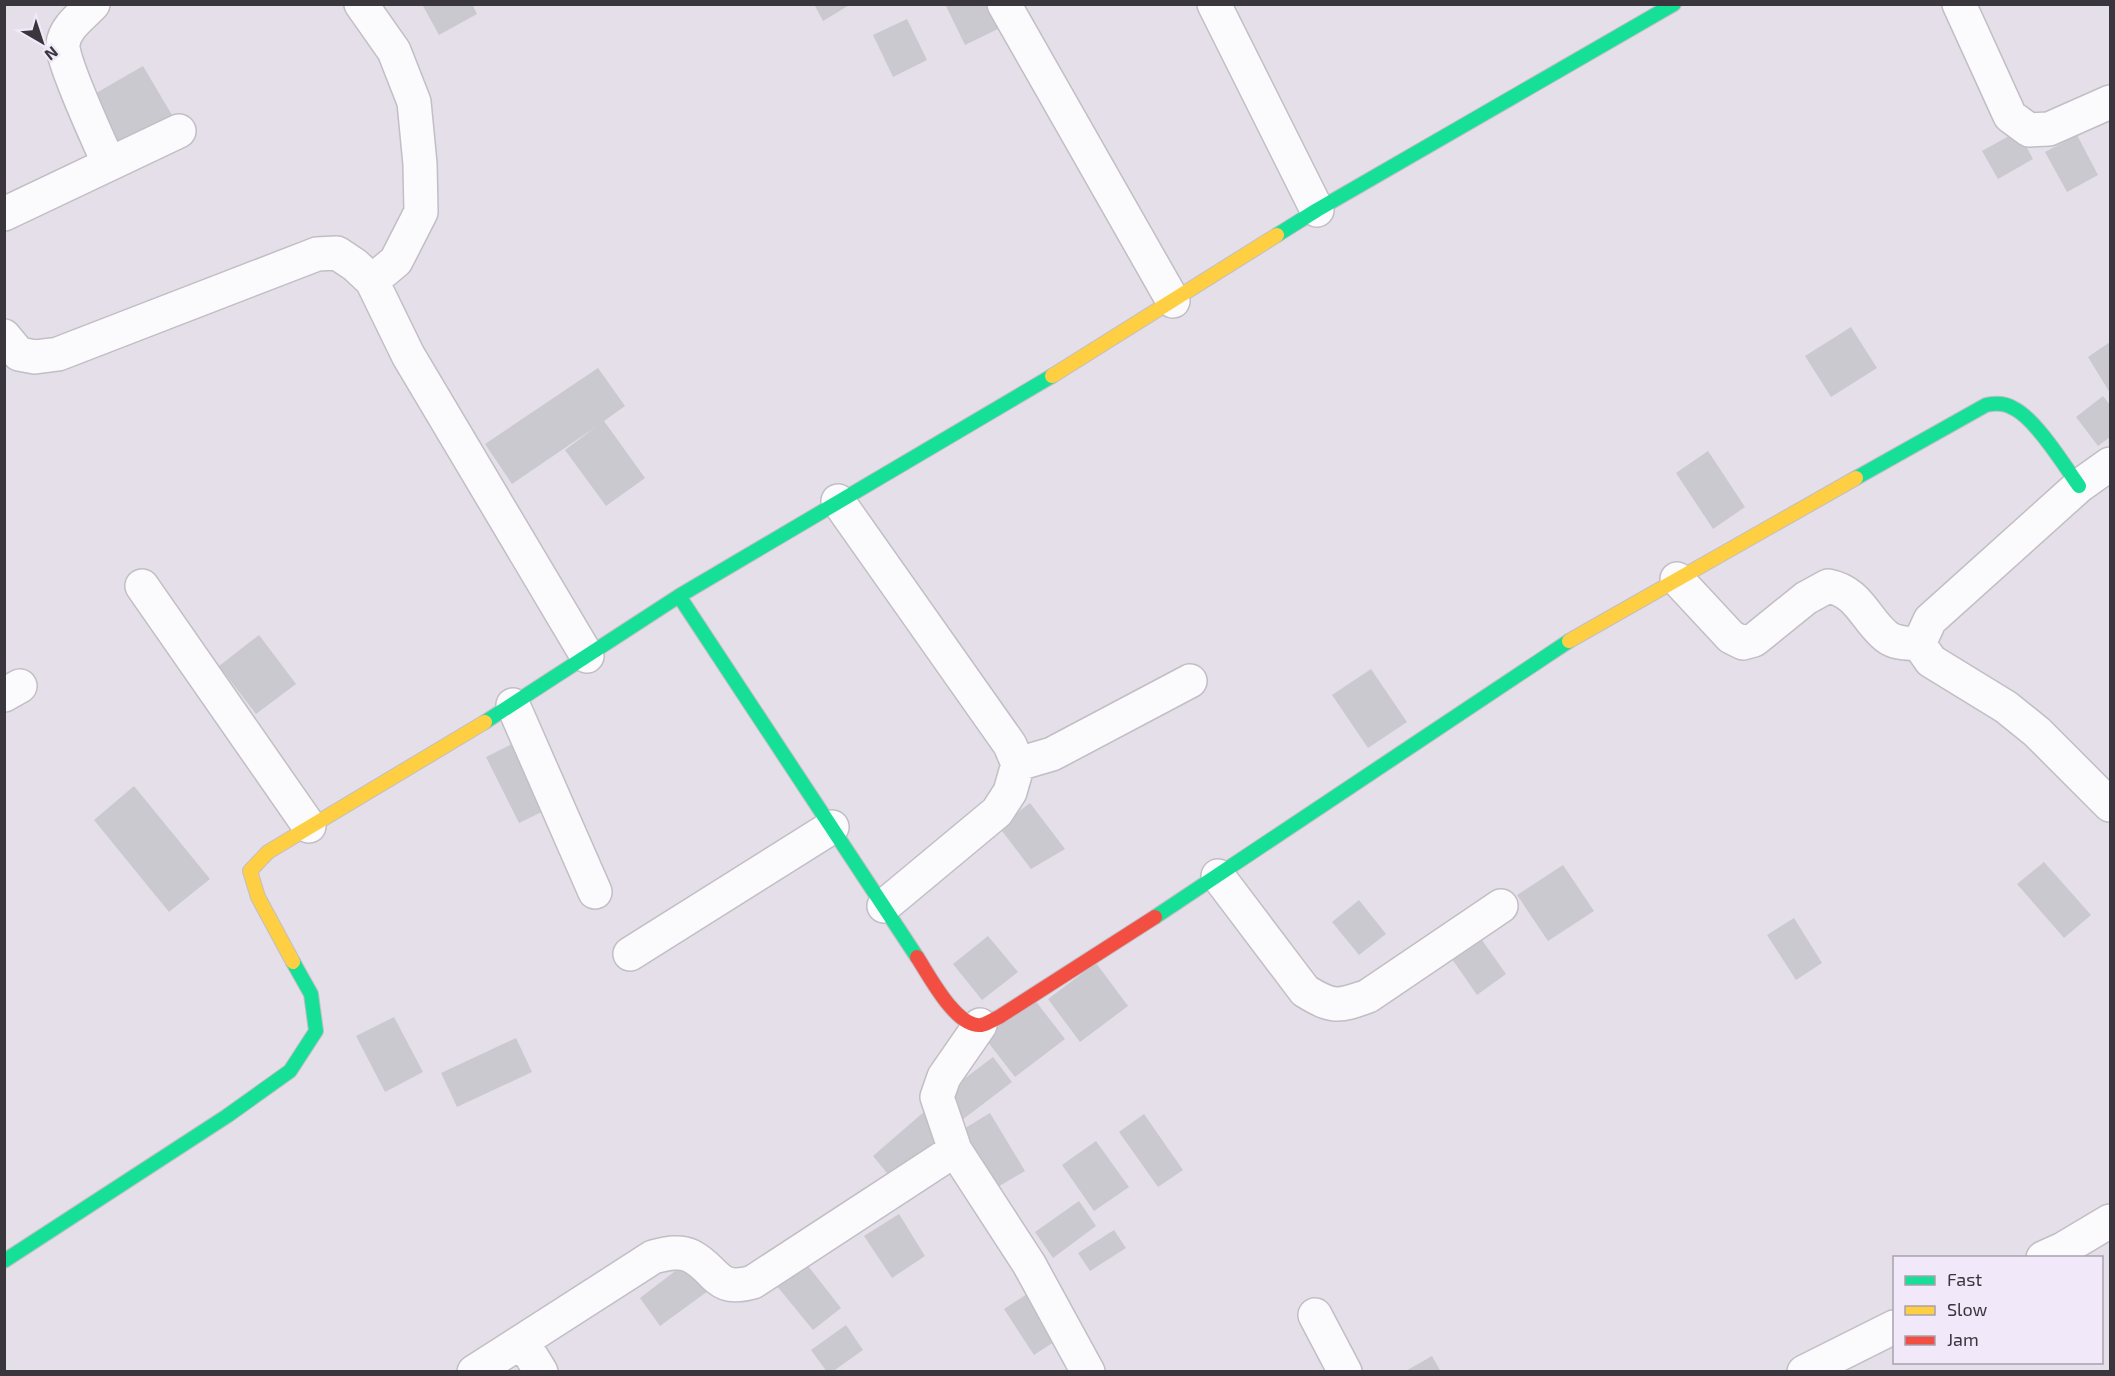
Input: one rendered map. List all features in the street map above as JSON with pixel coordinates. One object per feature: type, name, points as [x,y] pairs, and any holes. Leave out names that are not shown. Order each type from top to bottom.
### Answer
[{"type":"street","points":[[93,4],[70,28],[62,45],[67,64],[108,164]]},
{"type":"street","points":[[361,4],[394,51],[414,102],[420,164],[420,212],[396,261],[372,281]]},
{"type":"street","points":[[1004,4],[1173,301]]},
{"type":"street","points":[[1214,4],[1317,210]]},
{"type":"street","points":[[4,1261],[227,1116],[290,1071],[316,1031],[311,994],[258,897],[250,871],[268,852],[513,705],[679,596],[1087,356],[1317,210],[1674,4]]},
{"type":"street","points":[[1959,4],[2010,116],[2029,130],[2049,129],[2110,102]]},
{"type":"street","points":[[4,214],[179,131]]},
{"type":"street","points":[[4,336],[19,354],[35,357],[58,354],[317,254],[338,253],[372,281],[408,355],[587,656]]},
{"type":"street","points":[[1088,1371],[1029,1264],[955,1149],[937,1097],[944,1077],[980,1025],[999,1017],[1218,876],[1569,641],[1986,405],[1998,402],[2018,409],[2028,418],[2079,486]]},
{"type":"street","points":[[1919,644],[1930,620],[2079,486],[2110,464]]},
{"type":"street","points":[[838,501],[1010,745],[1018,764],[1010,792],[997,812],[884,906]]},
{"type":"street","points":[[1677,579],[1731,638],[1743,643],[1754,640],[1806,598],[1828,586],[1839,588],[1852,596],[1888,638],[1902,643],[1919,644]]},
{"type":"street","points":[[141,586],[309,826]]},
{"type":"street","points":[[679,596],[952,1010],[968,1022],[980,1025]]},
{"type":"street","points":[[1919,644],[1930,661],[2006,706],[2037,732],[2110,805]]},
{"type":"street","points":[[1018,764],[1052,754],[1190,681]]},
{"type":"street","points":[[513,705],[595,892]]},
{"type":"street","points":[[630,954],[832,827]]},
{"type":"street","points":[[1218,876],[1305,991],[1324,1003],[1344,1005],[1368,996],[1501,906]]},
{"type":"street","points":[[474,1371],[653,1257],[673,1252],[690,1255],[722,1282],[736,1287],[753,1282],[955,1149]]},
{"type":"street","points":[[2046,1256],[2063,1249],[2110,1221]]},
{"type":"street","points":[[1315,1315],[1345,1371]]},
{"type":"street","points":[[1804,1371],[1893,1327]]},
{"type":"street","points":[[522,1341],[541,1371]]},
{"type":"building","points":[[422,4],[472,4],[477,14],[439,35]]},
{"type":"building","points":[[814,4],[851,4],[823,21]]},
{"type":"building","points":[[945,4],[988,4],[1000,28],[965,45]]},
{"type":"building","points":[[907,19],[927,60],[893,77],[873,35]]},
{"type":"building","points":[[143,66],[172,115],[120,145],[91,96]]},
{"type":"building","points":[[2018,131],[2033,159],[1998,179],[1982,151]]},
{"type":"building","points":[[2077,135],[2098,175],[2067,192],[2045,152]]},
{"type":"building","points":[[1851,327],[1877,368],[1831,397],[1805,356]]},
{"type":"building","points":[[2110,342],[2110,393],[2088,357]]},
{"type":"building","points":[[598,368],[625,406],[604,421],[645,478],[606,506],[565,450],[597,426],[512,484],[485,444]]},
{"type":"building","points":[[2103,396],[2110,405],[2110,437],[2098,446],[2076,417]]},
{"type":"building","points":[[1708,451],[1745,507],[1713,529],[1676,473]]},
{"type":"building","points":[[259,635],[296,684],[256,714],[219,666]]},
{"type":"building","points":[[1371,669],[1407,722],[1368,748],[1332,695]]},
{"type":"building","points":[[514,743],[548,809],[519,823],[486,757]]},
{"type":"building","points":[[134,786],[210,879],[169,912],[94,820]]},
{"type":"building","points":[[1030,803],[1065,849],[1031,869],[999,827]]},
{"type":"building","points":[[2044,862],[2091,915],[2064,938],[2017,884]]},
{"type":"building","points":[[1563,865],[1594,911],[1548,941],[1517,895]]},
{"type":"building","points":[[1359,900],[1386,934],[1359,955],[1332,922]]},
{"type":"building","points":[[1794,918],[1822,963],[1796,980],[1767,935]]},
{"type":"building","points":[[1472,926],[1506,974],[1477,995],[1443,946]]},
{"type":"building","points":[[988,936],[1018,972],[982,1000],[953,964]]},
{"type":"building","points":[[1096,963],[1128,1006],[1080,1042],[1048,999]]},
{"type":"building","points":[[1034,999],[1065,1039],[1015,1077],[984,1037]]},
{"type":"building","points":[[394,1017],[423,1072],[385,1092],[356,1036]]},
{"type":"building","points":[[516,1038],[532,1072],[457,1107],[441,1073]]},
{"type":"building","points":[[993,1057],[1012,1082],[962,1120],[943,1095]]},
{"type":"building","points":[[925,1111],[945,1133],[891,1178],[873,1156]]},
{"type":"building","points":[[990,1113],[1025,1171],[991,1191],[957,1133]]},
{"type":"building","points":[[1144,1114],[1183,1170],[1158,1187],[1119,1132]]},
{"type":"building","points":[[1096,1141],[1129,1187],[1094,1211],[1062,1165]]},
{"type":"building","points":[[1079,1201],[1096,1226],[1053,1258],[1035,1232]]},
{"type":"building","points":[[899,1214],[925,1256],[892,1278],[864,1236]]},
{"type":"building","points":[[1114,1230],[1126,1248],[1090,1271],[1078,1253]]},
{"type":"building","points":[[801,1257],[841,1308],[813,1330],[772,1280]]},
{"type":"building","points":[[687,1262],[708,1291],[660,1326],[640,1298]]},
{"type":"building","points":[[1033,1290],[1063,1336],[1034,1355],[1004,1309]]},
{"type":"building","points":[[846,1325],[863,1350],[832,1372],[827,1372],[811,1350]]},
{"type":"building","points":[[1432,1356],[1441,1372],[1404,1372]]},
{"type":"traffic: fast","points":[[1277,235],[1674,4]]},
{"type":"traffic: fast","points":[[485,722],[679,596],[1052,376]]},
{"type":"traffic: fast","points":[[1856,478],[1986,405],[2000,404],[2022,413],[2030,421],[2049,443],[2079,486]]},
{"type":"traffic: fast","points":[[679,596],[917,957]]},
{"type":"traffic: fast","points":[[1155,917],[1569,641]]},
{"type":"traffic: fast","points":[[4,1261],[227,1116],[290,1071],[316,1031],[311,994],[293,962]]},
{"type":"traffic: slow","points":[[1052,376],[1277,235]]},
{"type":"traffic: slow","points":[[1569,641],[1856,478]]},
{"type":"traffic: slow","points":[[293,962],[258,897],[250,871],[268,852],[485,722]]},
{"type":"traffic: jam","points":[[917,957],[953,1010],[972,1024],[981,1025],[999,1017],[1155,917]]}]
